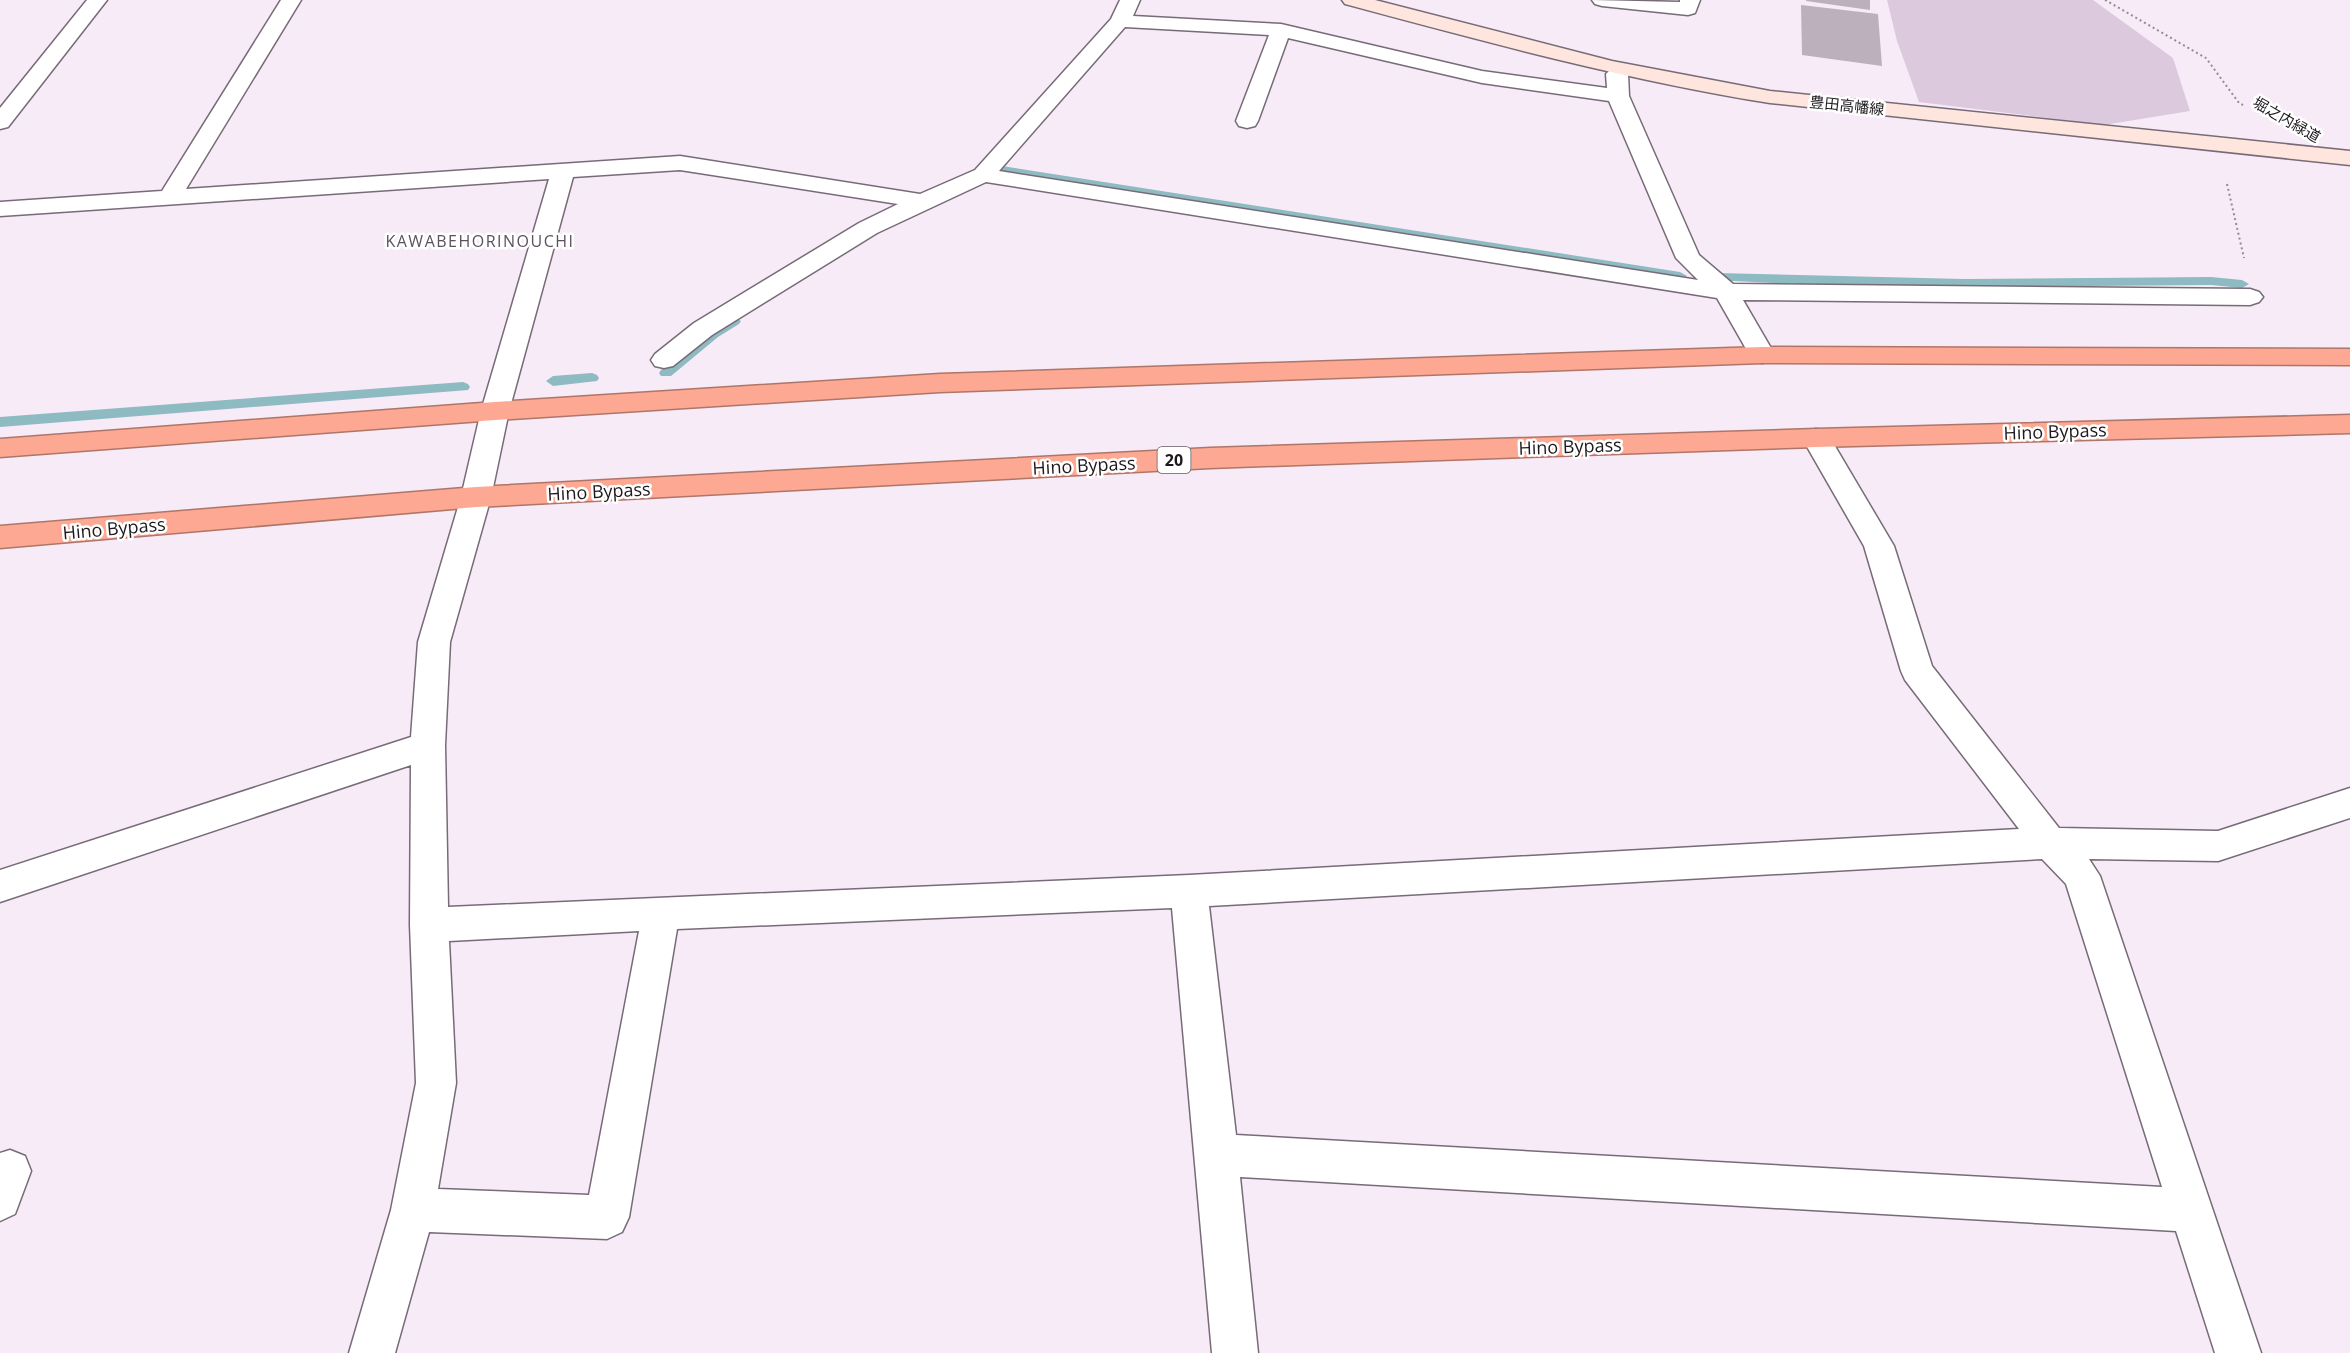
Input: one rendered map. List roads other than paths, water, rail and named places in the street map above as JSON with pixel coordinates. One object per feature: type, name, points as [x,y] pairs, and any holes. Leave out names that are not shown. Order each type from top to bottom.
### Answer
[{"type":"highway","points":[[0,448],[495,411],[940,383],[1762,355],[2350,357]]},
{"type":"highway","name":"Hino Bypass","points":[[0,537],[476,497],[1210,458],[1816,438],[2350,424]]},
{"type":"main road","name":"豊田高幡線","points":[[1353,0],[1617,68],[1714,89],[1770,97],[2350,158]]},
{"type":"street","points":[[0,122],[97,0]]},
{"type":"street","points":[[170,196],[291,0]]},
{"type":"street","points":[[1602,0],[1688,9],[1690,0]]},
{"type":"street","points":[[664,360],[703,329],[868,228],[983,175],[1125,10],[1281,30],[1482,76],[1618,96]]},
{"type":"street","points":[[1247,121],[1281,30]]},
{"type":"street","points":[[1617,68],[1618,96],[1688,258],[1726,292],[1762,355]]},
{"type":"street","points":[[0,209],[680,163],[923,201]]},
{"type":"street","points":[[372,1353],[413,1210],[436,1083],[429,925],[428,746],[434,642],[476,497],[495,411],[562,170]]},
{"type":"street","points":[[983,175],[1726,292],[2250,297]]},
{"type":"street","points":[[1816,438],[1879,546],[1917,670],[2050,843],[2082,876],[2238,1353]]},
{"type":"street","points":[[0,886],[428,746]]},
{"type":"street","points":[[429,925],[1189,891],[2050,843],[2218,846],[2350,803]]},
{"type":"street","points":[[1189,891],[1235,1353]]},
{"type":"street","points":[[413,1210],[608,1217],[661,913]]},
{"type":"street","points":[[1217,1155],[2191,1210]]},
{"type":"street","points":[[0,1174],[10,1171],[0,1199]]},
{"type":"waterway","points":[[1002,170],[1680,276]]},
{"type":"waterway","points":[[1717,277],[1902,283],[2211,281],[2242,284]]},
{"type":"waterway","points":[[666,373],[713,334],[734,321]]},
{"type":"waterway","points":[[553,381],[592,378]]},
{"type":"waterway","points":[[0,422],[463,387]]},
{"type":"district","name":"KAWABEHORINOUCHI","points":[[480,241]]}]
